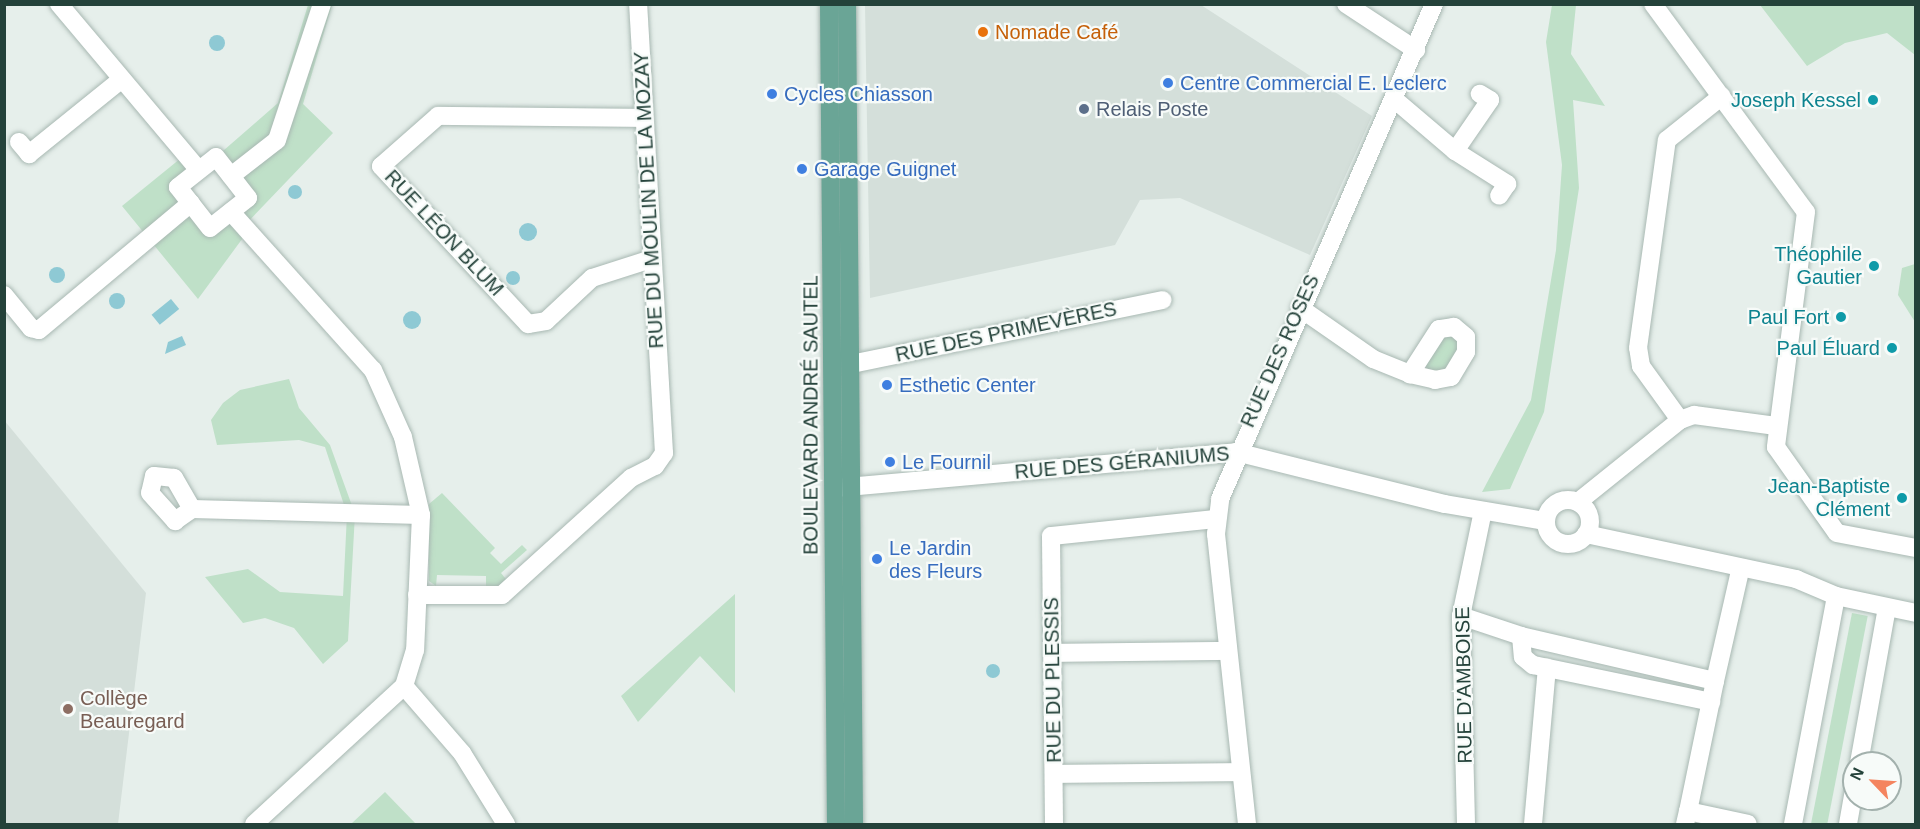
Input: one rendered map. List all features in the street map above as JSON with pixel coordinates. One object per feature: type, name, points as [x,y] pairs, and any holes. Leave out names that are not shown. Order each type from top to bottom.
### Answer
[{"type":"main road","name":"BOULEVARD ANDRÉ SAUTEL","points":[[829,4],[854,825]]},
{"type":"main road","name":"BOULEVARD ANDRÉ SAUTEL","points":[[836,825],[843,488],[851,364],[847,4]]},
{"type":"street","points":[[59,4],[200,170]]},
{"type":"street","points":[[231,176],[276,140],[294,102],[322,4]]},
{"type":"street","name":"RUE DU MOULIN DE LA MOZAY","points":[[417,595],[502,596],[631,478],[660,460],[666,434],[648,260],[652,189],[643,118],[638,4]]},
{"type":"street","points":[[1346,4],[1416,50]]},
{"type":"street","name":"RUE DES ROSES","points":[[1247,825],[1216,519],[1236,452],[1416,50],[1434,4]]},
{"type":"street","points":[[1653,4],[1806,212],[1776,426],[1776,447],[1837,533],[1916,548]]},
{"type":"street","points":[[29,154],[122,79]]},
{"type":"street","points":[[1455,151],[1490,100],[1480,94]]},
{"type":"street","points":[[1680,420],[1638,360],[1644,301],[1667,140],[1722,96]]},
{"type":"street","points":[[1394,99],[1455,151],[1507,184],[1499,196]]},
{"type":"street","name":"RUE LÉON BLUM","points":[[643,118],[438,116],[381,166],[528,324],[546,321],[592,278],[648,260]]},
{"type":"street","points":[[216,157],[231,176],[248,198],[210,228],[178,187],[216,157]]},
{"type":"street","points":[[4,295],[31,328],[39,330],[191,203]]},
{"type":"street","points":[[231,212],[373,370],[403,437],[421,515],[414,659],[404,686],[254,825]]},
{"type":"street","name":"RUE DES PRIMEVÈRES","points":[[851,364],[1162,300]]},
{"type":"street","points":[[1300,308],[1352,348],[1410,374]]},
{"type":"street","points":[[1578,502],[1588,513],[1586,534],[1575,542],[1561,542],[1550,534],[1546,521],[1557,503],[1578,502],[1680,420],[1694,415],[1776,426]]},
{"type":"street","name":"RUE DES GÉRANIUMS","points":[[843,488],[1236,452],[1483,511],[1546,521]]},
{"type":"street","points":[[192,509],[421,515]]},
{"type":"street","name":"RUE D'AMBOISE","points":[[1466,825],[1461,616],[1483,511]]},
{"type":"street","name":"RUE DU PLESSIS","points":[[1054,825],[1051,536],[1216,519]]},
{"type":"street","points":[[1586,534],[1740,571],[1796,579],[1836,596],[1916,614]]},
{"type":"street","points":[[1740,571],[1687,818],[1748,825]]},
{"type":"street","points":[[1792,825],[1836,596]]},
{"type":"street","points":[[1861,751],[1887,608]]},
{"type":"street","points":[[1461,616],[1521,636],[1715,681]]},
{"type":"street","points":[[1521,636],[1523,657],[1547,668],[1711,702]]},
{"type":"street","points":[[1052,653],[1228,651]]},
{"type":"street","points":[[1533,825],[1547,668]]},
{"type":"street","points":[[404,686],[462,753],[506,825]]},
{"type":"street","points":[[1054,774],[1241,772]]},
{"type":"shaded area","points":[[865,5],[1201,5],[1372,116],[1310,255],[1180,198],[1140,200],[1115,245],[870,298]]},
{"type":"shaded area","name":"Collège Beauregard","points":[[4,420],[146,593],[118,824],[5,824]]},
{"type":"green space","points":[[308,5],[332,5],[303,104],[333,133],[244,226],[248,231],[198,299],[122,206],[186,154],[199,170],[179,187],[210,228],[248,199],[216,157],[278,103]]},
{"type":"green space","points":[[1552,5],[1576,5],[1571,54],[1605,106],[1573,100],[1579,188],[1544,412],[1510,489],[1482,492],[1531,400],[1556,250],[1562,165],[1546,42]]},
{"type":"green space","points":[[1760,5],[1915,5],[1915,55],[1887,33],[1845,43],[1807,66]]},
{"type":"green space","points":[[1916,264],[1915,322],[1898,295],[1902,268]]},
{"type":"green space","points":[[1446,330],[1462,343],[1447,372],[1428,371],[1425,365]]},
{"type":"green space","points":[[289,379],[299,408],[330,445],[355,514],[348,641],[323,664],[294,628],[265,618],[243,623],[205,577],[248,569],[280,592],[343,596],[347,514],[325,447],[299,440],[217,445],[211,420],[223,403],[240,390]]},
{"type":"green space","points":[[442,493],[495,548],[490,553],[501,564],[522,545],[527,550],[501,573],[509,583],[486,591],[486,576],[437,575],[436,586],[429,581],[429,504]]},
{"type":"green space","points":[[735,594],[735,693],[700,656],[638,722],[621,696]]},
{"type":"green space","points":[[1852,613],[1868,616],[1827,824],[1811,824]]},
{"type":"green space","points":[[385,792],[416,824],[351,824]]},
{"type":"water","points":[[217,35],[223,37],[225,43],[223,49],[217,51],[211,49],[209,43],[211,37]]},
{"type":"water","points":[[292,185],[298,185],[302,192],[298,199],[292,199],[288,195],[288,189]]},
{"type":"water","points":[[528,223],[534,226],[537,232],[534,238],[528,241],[522,238],[519,232],[522,226]]},
{"type":"water","points":[[57,267],[65,275],[57,283],[49,275]]},
{"type":"water","points":[[513,271],[518,273],[520,278],[518,283],[513,285],[508,283],[506,278],[508,273]]},
{"type":"water","points":[[114,293],[120,293],[125,301],[123,307],[114,309],[109,304],[109,298]]},
{"type":"water","points":[[171,299],[179,309],[160,325],[152,315]]},
{"type":"water","points":[[412,311],[418,314],[421,320],[418,326],[412,329],[406,326],[403,320],[406,314]]},
{"type":"water","points":[[182,336],[186,345],[165,354],[168,342]]},
{"type":"water","points":[[993,664],[998,666],[1000,671],[998,676],[993,678],[988,676],[986,671],[988,666]]},
{"type":"place","name":"Nomade Café","points":[[983,32]]},
{"type":"place","name":"Centre Commercial E. Leclerc","points":[[1168,83]]},
{"type":"place","name":"Cycles Chiasson","points":[[772,94]]},
{"type":"place","name":"Joseph Kessel","points":[[1873,100]]},
{"type":"place","name":"Relais Poste","points":[[1084,109]]},
{"type":"place","name":"Garage Guignet","points":[[802,169]]},
{"type":"place","name":"Théophile Gautier","points":[[1874,266]]},
{"type":"place","name":"Paul Fort","points":[[1841,317]]},
{"type":"place","name":"Paul Éluard","points":[[1892,348]]},
{"type":"place","name":"Esthetic Center","points":[[887,385]]},
{"type":"place","name":"Le Fournil","points":[[890,462]]},
{"type":"place","name":"Jean-Baptiste Clément","points":[[1902,498]]},
{"type":"place","name":"Le Jardin des Fleurs","points":[[877,559]]},
{"type":"place","name":"Collège Beauregard","points":[[68,709]]}]
